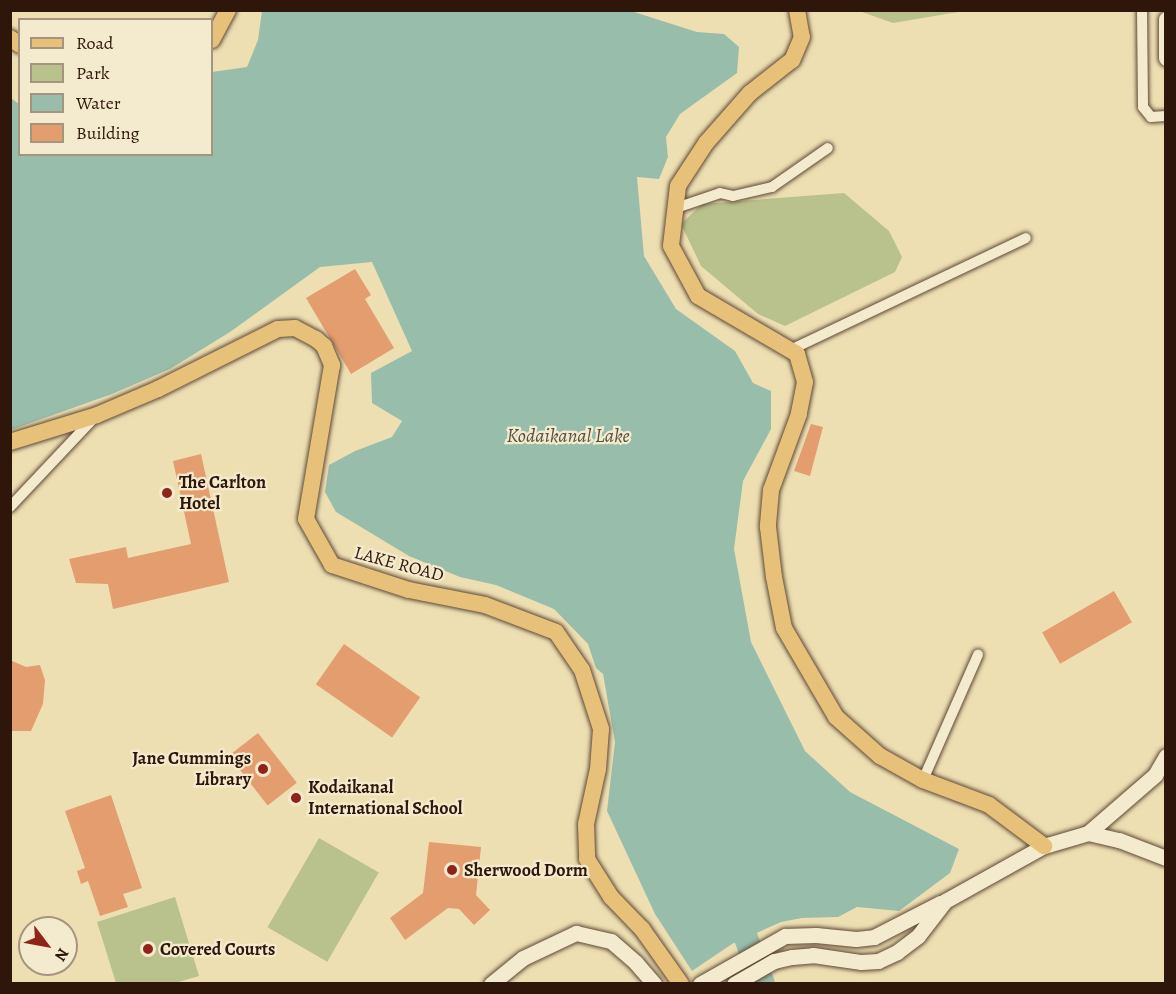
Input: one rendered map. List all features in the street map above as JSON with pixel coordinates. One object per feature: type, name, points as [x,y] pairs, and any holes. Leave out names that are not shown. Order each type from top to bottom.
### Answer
[{"type":"main road","points":[[213,38],[228,10]]},
{"type":"main road","points":[[797,10],[802,37],[792,60],[750,93],[706,142],[678,186],[670,246],[698,296],[797,354],[805,382],[799,414],[771,490],[768,527],[774,577],[784,628],[836,717],[880,756],[923,780],[989,805],[1044,846]]},
{"type":"main road","points":[[1166,19],[1166,58]]},
{"type":"main road","name":"LAKE ROAD","points":[[10,442],[97,415],[158,389],[278,329],[287,327],[303,330],[324,346],[332,365],[306,519],[311,529],[332,565],[409,590],[485,605],[556,632],[582,669],[601,729],[598,769],[586,824],[587,859],[611,897],[642,929],[681,984]]},
{"type":"main road","points":[[704,980],[785,936],[816,935],[856,939],[874,937],[1044,846],[1088,833],[1155,775],[1166,756]]},
{"type":"main road","points":[[1088,833],[1119,840],[1166,858]]},
{"type":"main road","points":[[734,984],[774,961],[813,955],[861,962],[878,961],[897,952],[918,936],[945,901]]},
{"type":"main road","points":[[491,984],[523,958],[576,933],[611,941],[636,963],[654,984]]},
{"type":"street","points":[[1142,10],[1143,107],[1152,117],[1166,116]]},
{"type":"street","points":[[676,208],[720,193],[741,195],[772,187],[828,148]]},
{"type":"street","points":[[790,350],[1026,238]]},
{"type":"street","points":[[10,507],[97,415]]},
{"type":"street","points":[[923,780],[978,655]]},
{"type":"green space","points":[[859,11],[964,11],[893,23]]},
{"type":"green space","points":[[844,193],[889,231],[902,257],[895,272],[785,326],[758,314],[701,266],[681,224],[702,204]]},
{"type":"green space","points":[[319,838],[379,872],[327,962],[268,927]]},
{"type":"green space","name":"Covered Courts","points":[[175,897],[199,976],[175,983],[116,983],[97,922]]},
{"type":"water","name":"Kodaikanal Lake","points":[[262,11],[631,11],[697,32],[724,34],[739,47],[737,73],[680,114],[666,137],[668,157],[659,179],[637,177],[644,256],[676,309],[735,351],[753,383],[771,391],[771,429],[743,481],[734,549],[751,642],[805,751],[850,792],[959,849],[950,873],[899,911],[857,907],[838,917],[802,918],[781,922],[732,944],[692,971],[655,914],[607,811],[615,742],[603,674],[596,668],[588,644],[554,609],[496,585],[460,577],[409,556],[336,512],[325,492],[329,465],[355,451],[392,437],[402,421],[372,403],[371,373],[412,351],[372,262],[320,267],[230,332],[170,369],[112,394],[11,430],[11,98],[18,103],[18,156],[213,156],[213,72],[247,67],[258,40]]},
{"type":"building","points":[[355,269],[371,295],[365,299],[394,348],[351,374],[306,298]]},
{"type":"building","points":[[811,424],[823,427],[810,476],[794,471]]},
{"type":"building","points":[[201,454],[229,582],[113,609],[108,584],[76,583],[69,559],[126,547],[128,558],[191,544],[173,461]]},
{"type":"building","points":[[1114,591],[1132,622],[1060,664],[1042,632]]},
{"type":"building","points":[[344,644],[420,697],[392,737],[316,684]]},
{"type":"building","points":[[10,660],[26,667],[40,665],[45,680],[43,704],[31,731],[10,731]]},
{"type":"building","name":"Jane Cummings Library","points":[[258,733],[297,783],[268,805],[229,756]]},
{"type":"building","points":[[111,795],[142,888],[123,894],[128,907],[100,916],[88,881],[81,884],[77,871],[85,868],[65,811]]},
{"type":"building","name":"Sherwood Dorm","points":[[429,842],[481,847],[476,895],[490,910],[474,925],[459,909],[448,908],[405,940],[390,918],[423,893]]},
{"type":"waterway","points":[[735,908],[763,984]]},
{"type":"place","name":"The Carlton Hotel","points":[[167,493]]},
{"type":"place","name":"Jane Cummings Library","points":[[263,769]]},
{"type":"place","name":"Kodaikanal International School","points":[[296,798]]},
{"type":"place","name":"Sherwood Dorm","points":[[452,870]]},
{"type":"place","name":"Covered Courts","points":[[148,949]]}]
